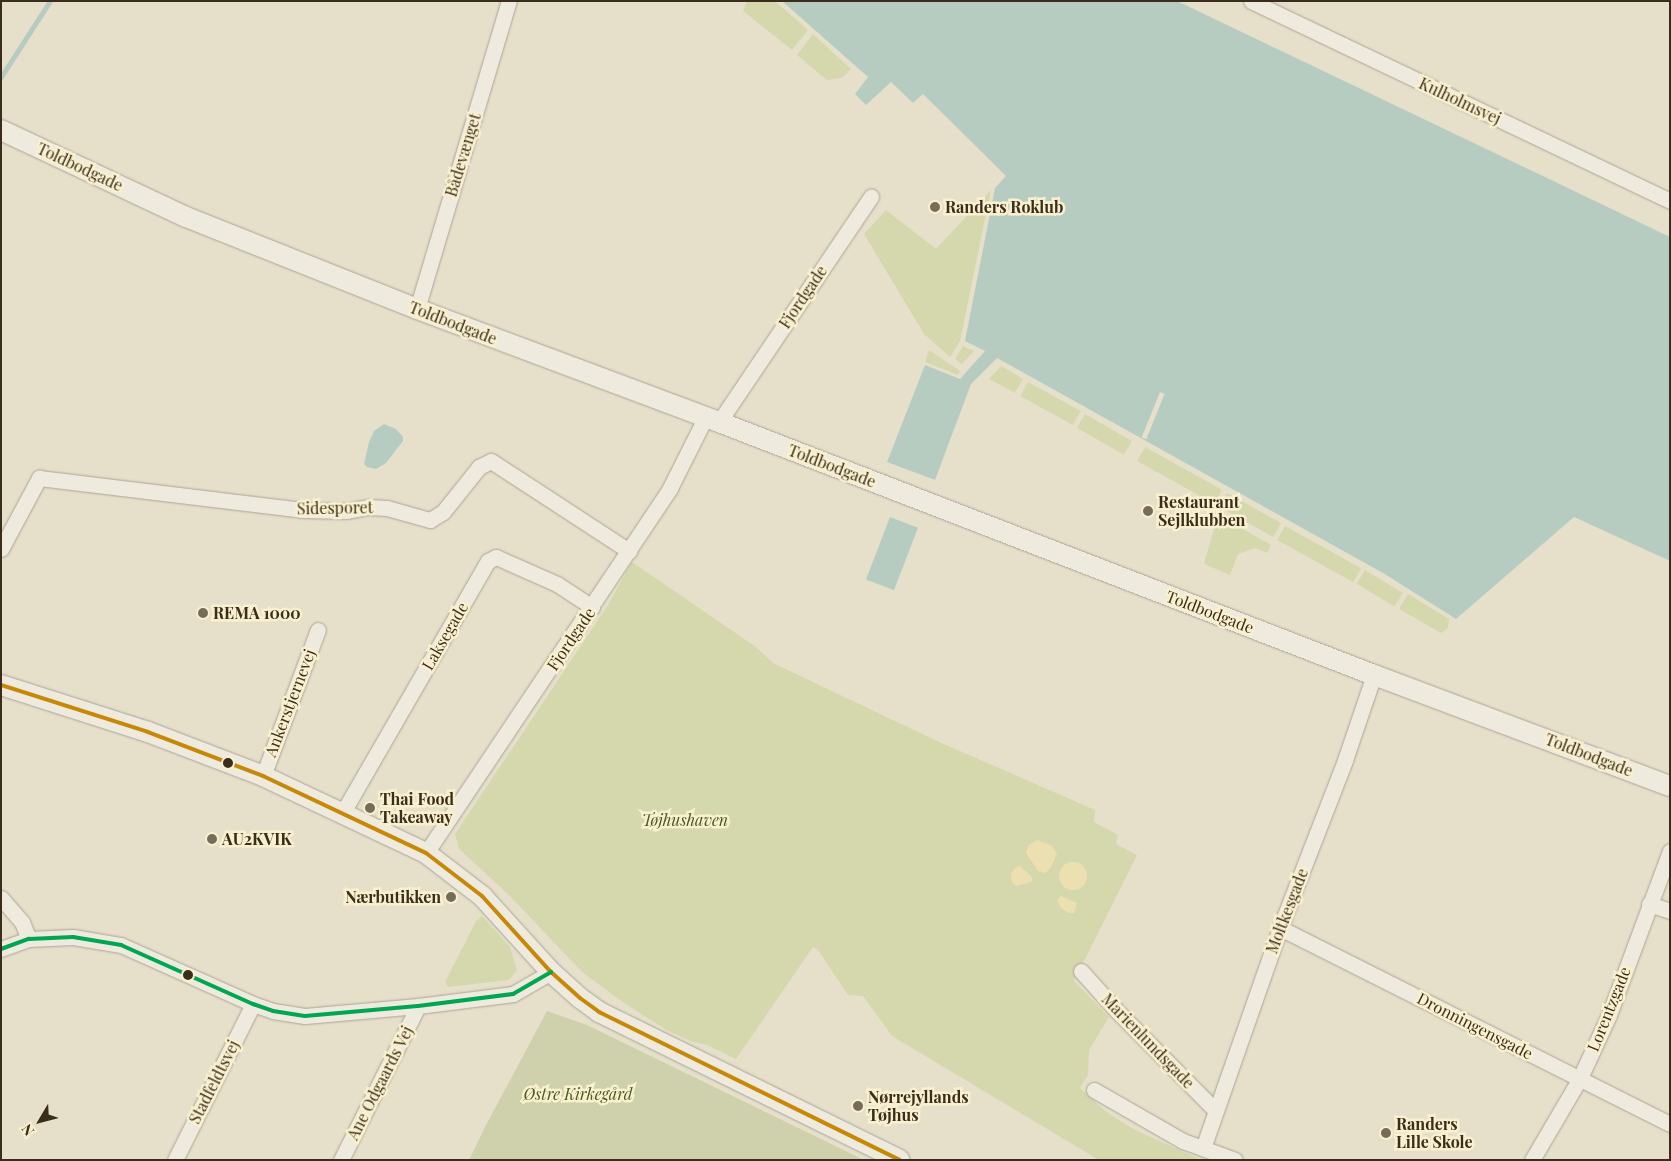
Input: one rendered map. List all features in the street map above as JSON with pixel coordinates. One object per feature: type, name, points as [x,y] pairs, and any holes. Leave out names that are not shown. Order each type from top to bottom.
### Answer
[{"type":"street","name":"Bådevænget","points":[[417,309],[509,1]]},
{"type":"street","name":"Kulholmsvej","points":[[1251,1],[1670,201]]},
{"type":"street","name":"Toldbodgade","points":[[1,130],[186,217],[417,309],[712,420],[1374,675],[1670,786]]},
{"type":"street","name":"Fjordgade","points":[[426,853],[629,551],[712,420],[871,197]]},
{"type":"street","name":"Sidesporet","points":[[1,548],[39,478],[302,510],[346,511],[368,507],[386,508],[430,520],[442,512],[479,467],[490,461],[629,551]]},
{"type":"street","name":"Laksegade","points":[[343,812],[488,561],[496,557],[557,584],[592,607]]},
{"type":"street","name":"Ankerstjernevej","points":[[262,776],[318,630]]},
{"type":"street","name":"Moltkesgade","points":[[1203,1148],[1280,928],[1345,760],[1374,675]]},
{"type":"street","points":[[1,685],[148,732],[262,776],[343,812],[426,853],[482,896],[551,972],[599,1012],[900,1160]]},
{"type":"street","name":"Lorentzgade","points":[[1532,1160],[1580,1080],[1614,1004],[1670,851]]},
{"type":"street","points":[[1,898],[22,922],[29,939]]},
{"type":"street","points":[[1650,904],[1670,911]]},
{"type":"street","name":"Dronningensgade","points":[[1280,928],[1670,1124]]},
{"type":"street","points":[[1,949],[29,939],[73,937],[121,945],[253,1004],[272,1010],[305,1016],[418,1006],[513,994],[551,972]]},
{"type":"street","name":"Marienlundsgade","points":[[1081,971],[1117,1011],[1215,1110]]},
{"type":"street","name":"Stadfeldtsvej","points":[[174,1160],[253,1004]]},
{"type":"street","name":"Ane Odgaards Vej","points":[[342,1160],[418,1006]]},
{"type":"street","points":[[1094,1090],[1183,1141],[1235,1160]]},
{"type":"green space","points":[[747,1],[775,1],[808,30],[792,50],[743,11]]},
{"type":"green space","points":[[813,34],[851,69],[842,78],[827,80],[797,55]]},
{"type":"green space","points":[[991,190],[960,341],[950,357],[924,334],[864,234],[886,210],[936,249]]},
{"type":"green space","points":[[963,346],[974,351],[962,364],[955,359]]},
{"type":"green space","points":[[929,350],[960,371],[958,375],[925,362]]},
{"type":"green space","points":[[1001,366],[1023,379],[1015,393],[989,379]]},
{"type":"green space","points":[[1028,382],[1080,411],[1073,425],[1020,396]]},
{"type":"green space","points":[[1085,414],[1132,441],[1124,455],[1077,428]]},
{"type":"green space","points":[[1145,447],[1222,490],[1214,504],[1137,461]]},
{"type":"green space","points":[[1227,493],[1281,523],[1273,537],[1219,507]]},
{"type":"green space","points":[[1218,515],[1271,545],[1267,553],[1255,548],[1238,554],[1230,575],[1204,564]]},
{"type":"green space","points":[[1285,526],[1361,568],[1353,582],[1277,540]]},
{"type":"green space","name":"Tøjhushaven","points":[[632,562],[756,647],[773,663],[937,741],[1095,810],[1094,822],[1118,835],[1116,844],[1137,855],[1074,981],[1109,1017],[1089,1050],[1088,1075],[1080,1088],[1104,1110],[1133,1129],[1201,1160],[1099,1160],[892,1036],[863,996],[848,995],[818,950],[813,947],[736,1059],[707,1045],[693,1042],[668,1031],[624,1003],[582,972],[510,896],[459,849],[455,834],[608,605]]},
{"type":"green space","points":[[1365,570],[1403,593],[1394,606],[1357,584]]},
{"type":"green space","points":[[1408,594],[1449,619],[1448,628],[1441,633],[1399,609]]},
{"type":"green space","points":[[482,916],[510,947],[517,970],[509,980],[448,987],[445,982],[476,921]]},
{"type":"green space","name":"Østre Kirkegård","points":[[547,1011],[587,1025],[864,1160],[469,1160]]},
{"type":"sand","points":[[1037,840],[1052,846],[1057,854],[1050,869],[1045,873],[1038,871],[1026,853],[1029,845]]},
{"type":"sand","points":[[1073,862],[1083,866],[1087,876],[1083,886],[1073,890],[1063,886],[1059,876],[1063,866]]},
{"type":"sand","points":[[1020,866],[1031,876],[1033,881],[1016,886],[1012,882],[1011,874],[1015,868]]},
{"type":"sand","points":[[1061,896],[1077,903],[1074,913],[1069,913],[1061,908],[1057,900]]},
{"type":"shaded area","points":[[782,1],[1177,1],[1670,237],[1670,561],[1574,517],[1456,619],[1383,573],[997,358],[971,384],[935,480],[887,462],[925,365],[960,379],[985,351],[965,341],[995,188],[1006,176],[923,94],[913,103],[891,82],[866,105],[855,94],[868,77]]},
{"type":"shaded area","points":[[384,424],[396,429],[403,437],[403,441],[386,463],[376,469],[367,467],[364,464],[369,442],[374,431]]},
{"type":"shaded area","points":[[890,517],[918,528],[894,590],[866,580]]},
{"type":"pier","points":[[1160,392],[1165,394],[1146,439],[1142,437]]},
{"type":"waterway","points":[[1,77],[50,1]]},
{"type":"transit line","points":[[1,685],[148,732],[263,776],[426,853],[482,896],[551,972],[599,1012],[900,1160]]},
{"type":"transit line","points":[[1,949],[29,939],[73,937],[121,945],[253,1004],[273,1011],[305,1016],[418,1006],[513,994],[551,972]]},
{"type":"place","name":"Randers Roklub","points":[[935,207]]},
{"type":"place","name":"Restaurant Sejlklubben","points":[[1148,511]]},
{"type":"place","name":"REMA 1000","points":[[203,613]]},
{"type":"place","name":"Thai Food Takeaway","points":[[370,808]]},
{"type":"place","name":"AU2KVIK","points":[[212,839]]},
{"type":"place","name":"Nærbutikken","points":[[451,897]]},
{"type":"place","name":"Nørrejyllands Tøjhus","points":[[858,1106]]},
{"type":"place","name":"Randers Lille Skole","points":[[1386,1133]]}]
